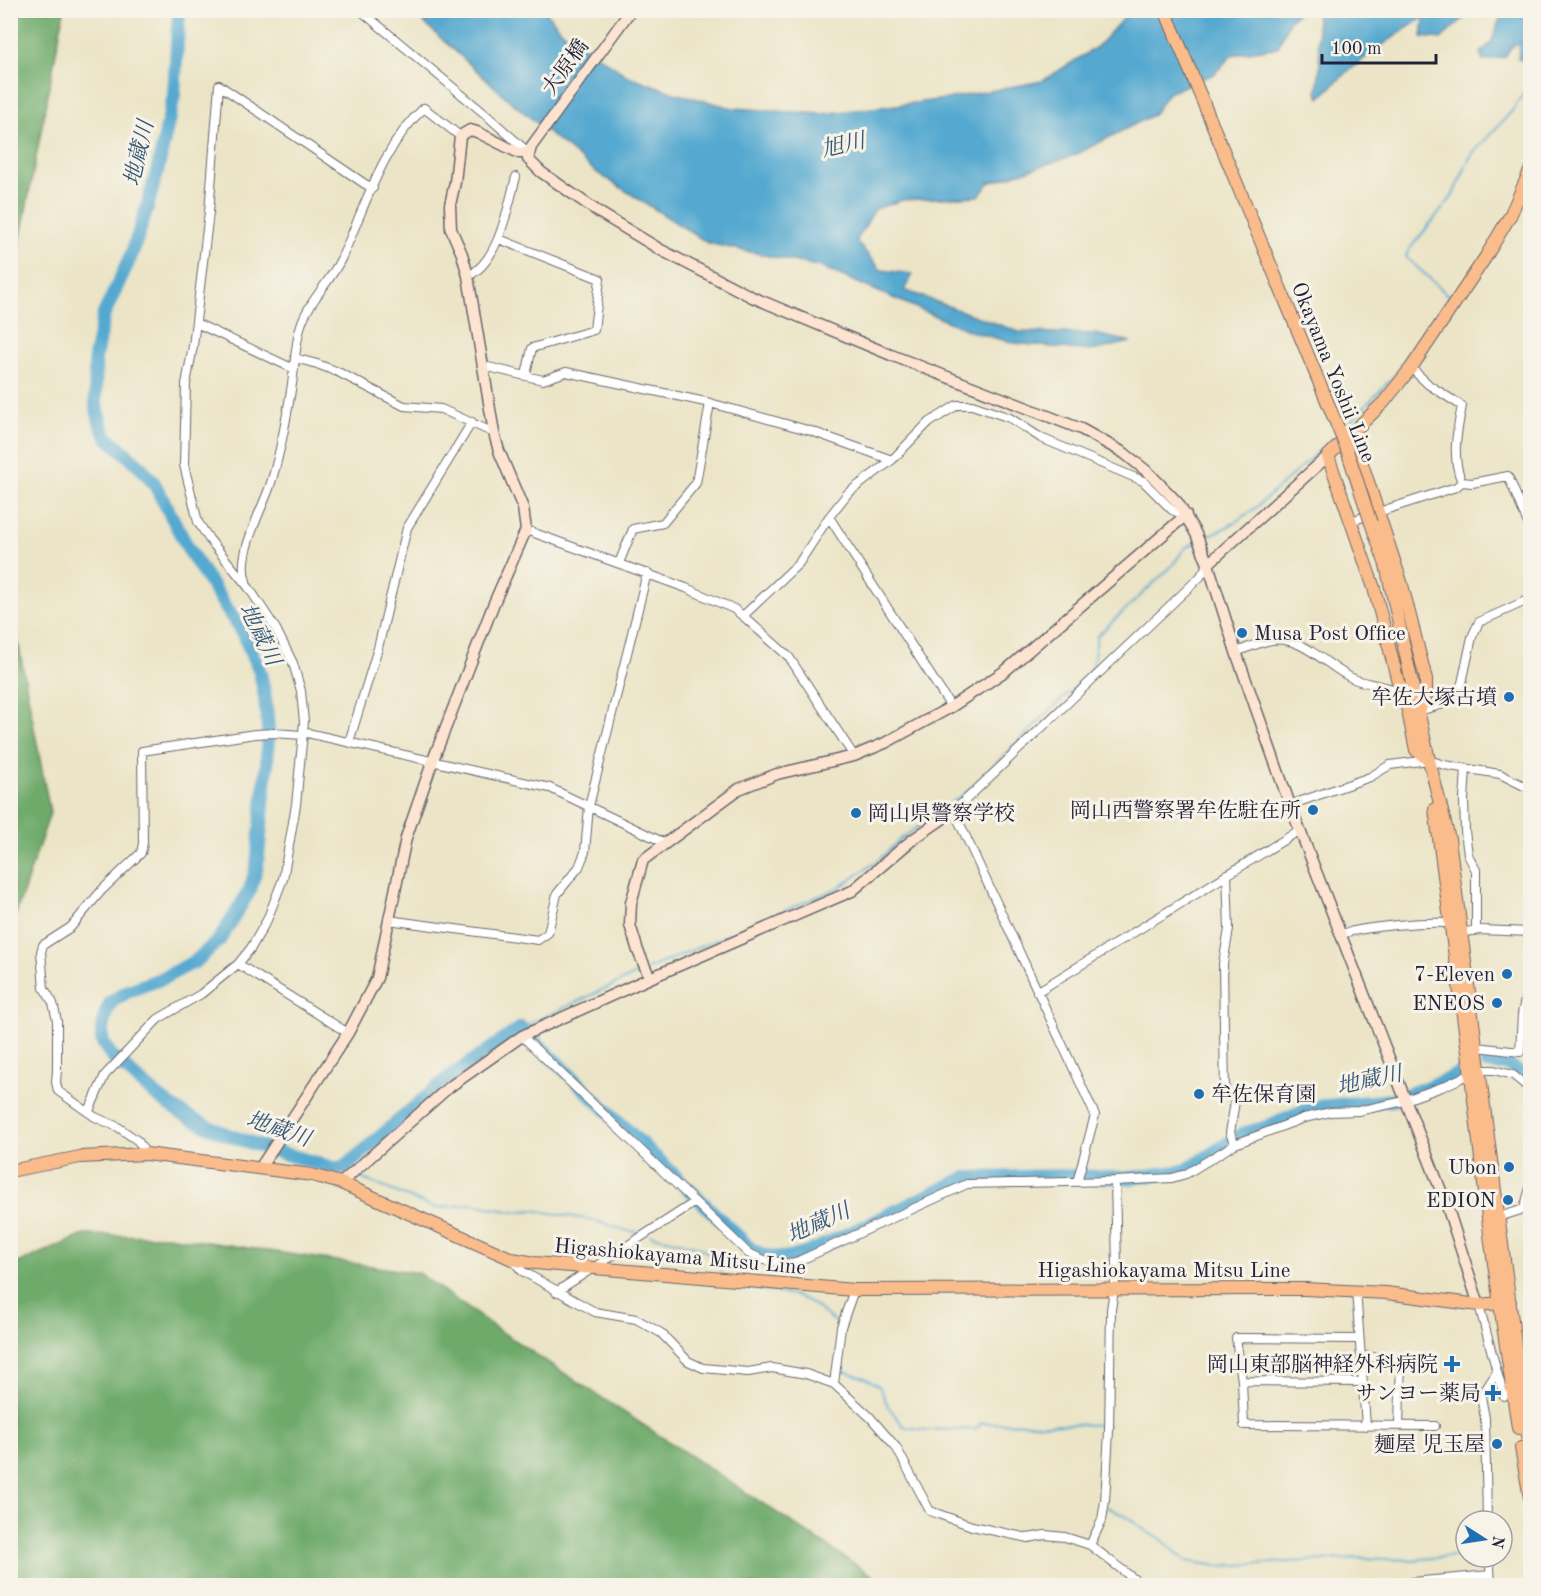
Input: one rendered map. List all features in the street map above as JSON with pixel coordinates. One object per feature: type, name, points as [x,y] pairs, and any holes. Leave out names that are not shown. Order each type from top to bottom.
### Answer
[{"type":"main road","name":"Okayama Yoshii Line","points":[[1165,10],[1346,447],[1386,566],[1409,691],[1419,711],[1428,760],[1449,839],[1456,929],[1505,1302],[1522,1454],[1530,1498]]},
{"type":"main road","points":[[1428,760],[1416,750],[1409,691],[1398,682],[1374,588],[1328,456],[1384,402],[1411,368],[1485,258],[1510,216],[1530,171]]},
{"type":"main road","points":[[1352,433],[1402,585],[1426,679],[1426,696],[1419,711]]},
{"type":"main road","name":"Okayama Yoshii Line","points":[[1456,929],[1477,1047],[1475,1072],[1499,1217],[1505,1302],[1530,1458]]},
{"type":"main road","name":"Higashiokayama Mitsu Line","points":[[10,1171],[80,1157],[146,1154],[312,1175],[341,1183],[512,1259],[535,1263],[854,1290],[1356,1290],[1479,1305],[1505,1302]]},
{"type":"street","points":[[360,10],[530,150]]},
{"type":"street","name":"大原橋","points":[[530,150],[631,10]]},
{"type":"street","points":[[89,1111],[105,1075],[158,1019],[201,994],[238,964],[251,948],[267,920],[283,879],[292,834],[303,733],[301,691],[293,663],[276,629],[249,588],[198,522],[184,465],[186,384],[196,323],[209,212],[219,85],[373,188]]},
{"type":"street","points":[[249,588],[242,571],[246,550],[273,477],[301,325],[307,312],[341,259],[392,148],[413,118],[424,108],[460,136]]},
{"type":"street","points":[[460,136],[470,130],[519,153],[530,150]]},
{"type":"street","points":[[260,1168],[348,1034],[377,978],[406,838],[433,760],[494,603],[526,530],[523,508],[499,451],[494,433],[468,276],[462,254],[451,229],[450,205],[460,136]]},
{"type":"street","points":[[530,150],[528,159],[541,172],[600,213],[661,250],[752,297],[902,360],[1081,429],[1124,453],[1149,473],[1178,503],[1196,534],[1206,559],[1290,805],[1447,1206],[1479,1305],[1504,1396]]},
{"type":"street","points":[[468,276],[477,272],[499,239],[516,177]]},
{"type":"street","points":[[499,239],[600,279],[594,330],[532,348],[526,375]]},
{"type":"street","points":[[196,323],[294,369]]},
{"type":"street","points":[[295,358],[338,372],[404,406],[441,409],[494,433]]},
{"type":"street","points":[[484,366],[543,380],[566,372],[710,403],[811,431],[892,460]]},
{"type":"street","points":[[1411,368],[1429,385],[1462,406],[1455,443],[1457,472],[1462,482]]},
{"type":"street","points":[[619,563],[633,529],[663,523],[696,483],[710,403]]},
{"type":"street","points":[[743,616],[799,563],[829,517],[848,493],[892,460],[927,424],[957,405],[972,405],[1010,418],[1041,438],[1143,481],[1172,510],[1186,515]]},
{"type":"street","points":[[349,742],[378,648],[407,528],[472,422]]},
{"type":"street","points":[[341,1183],[448,1088],[522,1036],[852,891],[912,840],[954,811],[1200,577],[1206,559],[1328,456]]},
{"type":"street","points":[[1351,521],[1455,487],[1462,482],[1472,483],[1508,476],[1530,528]]},
{"type":"street","points":[[650,978],[630,925],[632,903],[643,860],[739,789],[777,774],[854,756],[885,743],[951,707],[1005,671],[1186,515]]},
{"type":"street","points":[[829,517],[951,707]]},
{"type":"street","points":[[526,530],[647,573],[734,609],[789,657],[854,756]]},
{"type":"street","points":[[388,920],[538,940],[548,933],[556,894],[579,867],[585,852],[590,806],[647,573]]},
{"type":"street","points":[[1419,711],[1444,704],[1455,695],[1462,683],[1472,637],[1479,622],[1530,599]]},
{"type":"street","points":[[1236,652],[1270,640],[1287,641],[1305,648],[1354,679],[1409,691]]},
{"type":"street","points":[[146,1154],[138,1141],[118,1127],[95,1117],[58,1091],[56,1082],[57,1021],[53,1003],[44,988],[41,952],[43,945],[71,927],[102,890],[141,853],[143,843],[140,759],[142,751],[255,735],[303,733],[433,760],[550,788],[665,843]]},
{"type":"street","points":[[1290,805],[1370,777],[1390,765],[1428,760],[1444,765],[1500,774],[1530,789]]},
{"type":"street","points":[[1466,769],[1465,831],[1468,855],[1476,870],[1476,931]]},
{"type":"street","points":[[954,811],[1095,1114],[1077,1182]]},
{"type":"street","points":[[1037,992],[1300,830]]},
{"type":"street","points":[[1227,874],[1228,929],[1222,964],[1225,1093],[1236,1095],[1230,1133],[1235,1144]]},
{"type":"street","points":[[1341,934],[1357,929],[1529,932],[1530,957]]},
{"type":"street","points":[[238,964],[348,1034]]},
{"type":"street","points":[[1477,1047],[1520,1052],[1522,1014],[1530,976]]},
{"type":"street","points":[[522,1036],[748,1253],[764,1260],[792,1264],[967,1184],[1172,1178],[1186,1174],[1235,1144],[1304,1118],[1331,1112],[1358,1111],[1475,1072],[1494,1070],[1513,1075],[1530,1089]]},
{"type":"street","points":[[1090,1545],[1102,1520],[1105,1501],[1109,1431],[1111,1310],[1117,1267],[1115,1181]]},
{"type":"street","points":[[1499,1217],[1524,1209],[1530,1188]]},
{"type":"street","points":[[556,1292],[695,1202]]},
{"type":"street","points":[[512,1259],[522,1271],[595,1312],[636,1319],[662,1333],[688,1361],[703,1368],[748,1372],[772,1368],[806,1374],[834,1384],[870,1417],[897,1447],[930,1511],[972,1526],[1028,1538],[1045,1535],[1065,1537],[1090,1545],[1143,1586]]},
{"type":"street","points":[[834,1384],[841,1327],[854,1290]]},
{"type":"street","points":[[1356,1290],[1366,1426]]},
{"type":"street","points":[[1359,1339],[1236,1338],[1242,1381],[1244,1425],[1435,1426]]},
{"type":"street","points":[[1361,1356],[1401,1360],[1399,1426]]},
{"type":"street","points":[[1487,1509],[1485,1418],[1481,1397],[1497,1372]]},
{"type":"street","points":[[1242,1381],[1363,1382]]},
{"type":"street","points":[[1490,1569],[1491,1586]]},
{"type":"street","points":[[1412,1586],[1412,1582],[1451,1582],[1490,1575]]},
{"type":"green space","points":[[10,11],[64,11],[11,288]]},
{"type":"green space","points":[[10,599],[50,813],[11,928],[10,928]]},
{"type":"green space","points":[[84,1235],[167,1236],[418,1273],[503,1333],[887,1585],[11,1585],[11,1266]]},
{"type":"water","points":[[1316,10],[1468,11],[1467,15],[1441,39],[1422,37],[1424,17],[1357,64],[1320,98],[1317,92],[1320,65]]},
{"type":"water","name":"旭川","points":[[411,11],[545,11],[562,31],[626,75],[674,93],[733,108],[822,114],[947,99],[1042,81],[1097,47],[1130,11],[1299,11],[1289,21],[1278,47],[1232,55],[1214,74],[1168,93],[1153,115],[1075,155],[989,183],[979,196],[902,200],[875,209],[856,241],[881,270],[913,274],[904,290],[1019,332],[1095,334],[1131,342],[1091,351],[1014,343],[970,331],[821,267],[708,243],[596,172],[510,101]]},
{"type":"water","points":[[1503,11],[1530,11],[1530,56],[1526,61],[1518,59],[1520,42],[1511,47],[1505,57],[1483,61],[1480,53],[1491,43]]},
{"type":"waterway","name":"地蔵川","points":[[179,10],[174,95],[145,214],[131,256],[104,314],[95,357],[96,405],[107,437],[139,465],[154,483],[189,550],[244,636],[260,672],[268,728],[267,764],[257,866],[250,890],[220,939],[196,961],[163,978],[128,991],[111,1002],[106,1012],[102,1041],[112,1057],[156,1095],[185,1115],[220,1132],[333,1168],[344,1168],[447,1079],[521,1028],[752,1250],[766,1256],[786,1258],[808,1253],[965,1178],[1072,1176],[1131,1178],[1185,1171],[1242,1134],[1264,1128],[1301,1112],[1316,1107],[1393,1100],[1464,1071]]},
{"type":"waterway","points":[[1343,429],[1394,376],[1450,297],[1406,257],[1408,251],[1452,197],[1471,155],[1512,111],[1530,84]]},
{"type":"waterway","points":[[1202,539],[1229,526],[1253,510],[1337,435]]},
{"type":"waterway","points":[[648,969],[840,887],[880,859],[901,839],[964,794],[1089,673],[1093,665],[1097,636],[1171,567],[1185,548],[1195,543]]},
{"type":"waterway","points":[[521,1028],[643,971]]},
{"type":"waterway","name":"地蔵川","points":[[1487,1063],[1508,1064],[1530,1081]]},
{"type":"waterway","points":[[356,1176],[435,1208],[472,1204],[513,1212],[533,1210],[592,1220],[628,1231],[642,1232]]},
{"type":"waterway","points":[[650,1235],[703,1249],[718,1263],[722,1273]]},
{"type":"waterway","points":[[739,1286],[793,1295],[810,1302],[840,1326]]},
{"type":"waterway","points":[[840,1363],[840,1370],[865,1378],[879,1386],[888,1406],[904,1427],[926,1430],[977,1429],[981,1423],[1108,1425]]},
{"type":"waterway","points":[[1107,1507],[1160,1538],[1186,1561],[1219,1566],[1362,1558],[1411,1560],[1454,1556]]},
{"type":"place","name":"Musa Post Office","points":[[1242,633]]},
{"type":"place","name":"牟佐大塚古墳","points":[[1509,697]]},
{"type":"place","name":"岡山西警察署牟佐駐在所","points":[[1313,810]]},
{"type":"place","name":"岡山県警察学校","points":[[856,813]]},
{"type":"place","name":"7-Eleven","points":[[1507,974]]},
{"type":"place","name":"ENEOS","points":[[1497,1003]]},
{"type":"place","name":"牟佐保育園","points":[[1199,1094]]},
{"type":"place","name":"Ubon","points":[[1509,1167]]},
{"type":"place","name":"EDION","points":[[1508,1200]]},
{"type":"place","name":"岡山東部脳神経外科病院","points":[[1452,1364]]},
{"type":"place","name":"サンヨー薬局","points":[[1493,1393]]},
{"type":"place","name":"麺屋 児玉屋","points":[[1497,1444]]}]
